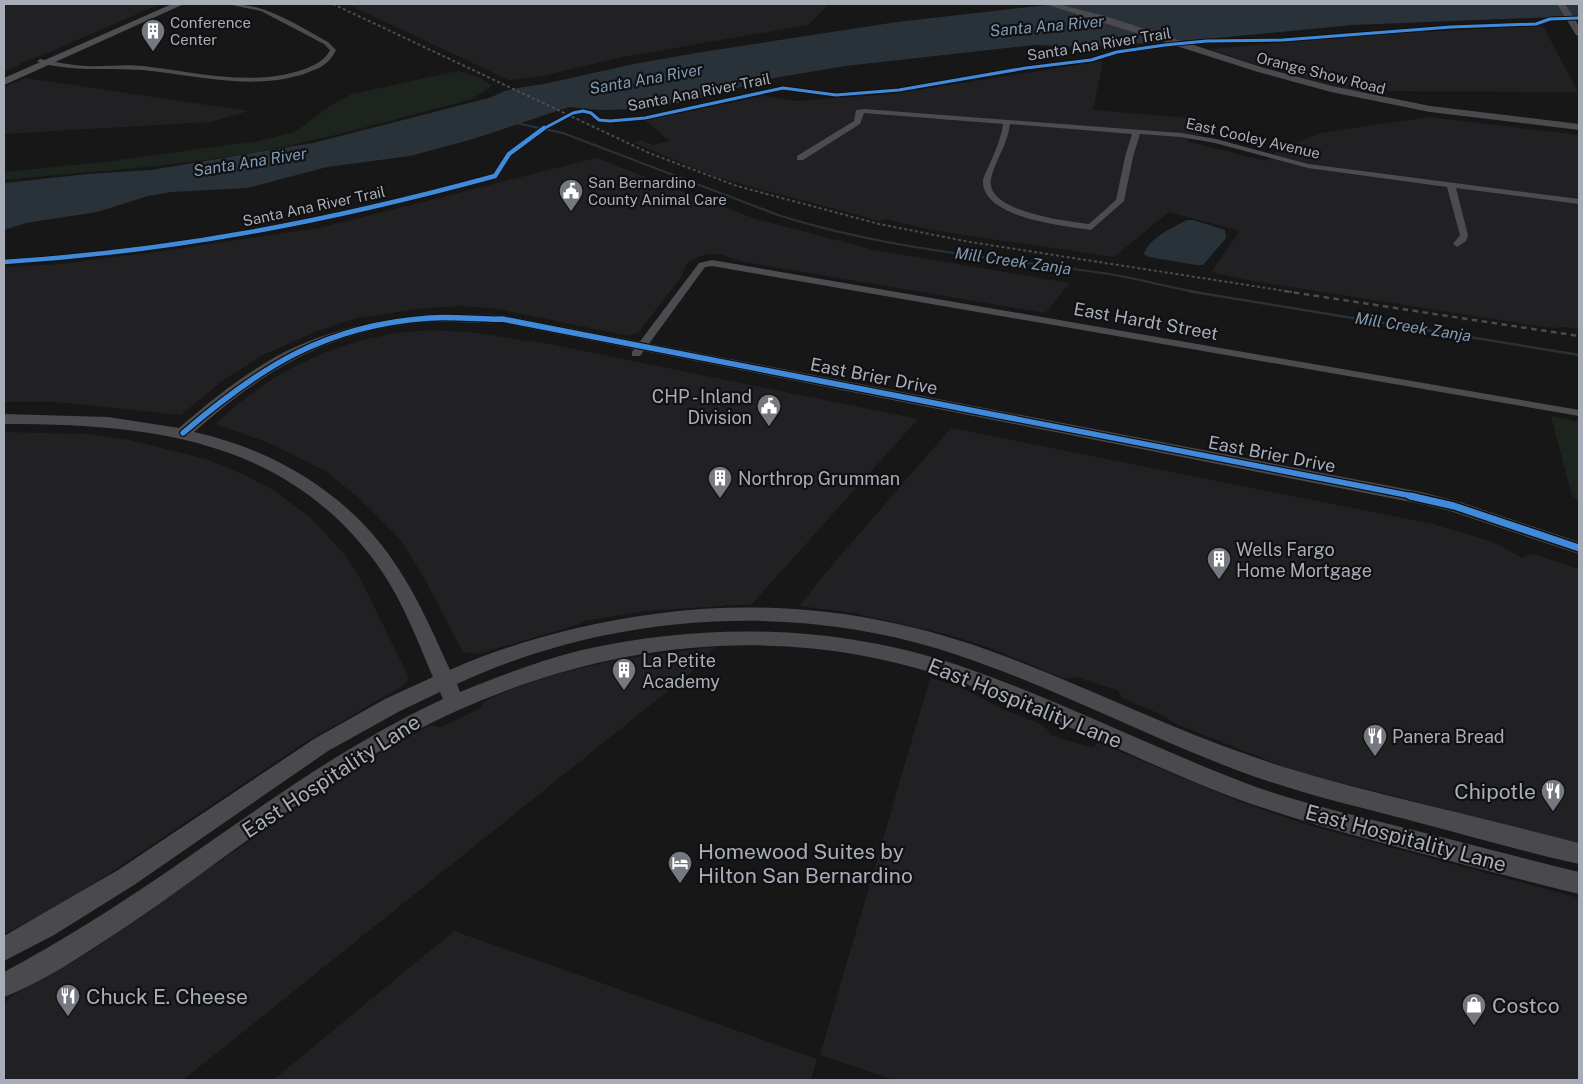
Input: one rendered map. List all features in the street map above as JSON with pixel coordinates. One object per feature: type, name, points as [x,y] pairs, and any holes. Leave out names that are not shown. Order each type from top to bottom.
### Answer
[{"type":"main road","points":[[4,82],[169,4]]},
{"type":"main road","points":[[4,77],[180,4]]},
{"type":"main road","name":"Orange Show Road","points":[[1049,4],[1102,18],[1328,93],[1407,109],[1579,131]]},
{"type":"main road","points":[[1561,4],[1579,33]]},
{"type":"main road","name":"Orange Show Road","points":[[1269,75],[1406,105],[1579,127]]},
{"type":"main road","name":"East Brier Drive","points":[[183,433],[255,375],[313,345],[361,330],[400,322],[452,318],[502,319],[638,350],[1424,510],[1579,558]]},
{"type":"main road","name":"East Brier Drive","points":[[638,350],[1430,500],[1454,506],[1579,548]]},
{"type":"main road","points":[[4,418],[57,418],[138,424],[183,433],[253,455],[286,472],[314,490],[355,525],[380,555],[402,590],[455,702]]},
{"type":"main road","name":"East Hospitality Lane","points":[[4,949],[57,921],[117,884],[346,730],[444,679],[527,648],[596,629],[656,619],[695,616],[780,614],[856,622],[934,640],[969,651],[1215,752],[1278,775],[1579,854]]},
{"type":"main road","name":"East Hospitality Lane","points":[[4,985],[94,935],[368,748],[455,702],[505,681],[544,668],[600,654],[662,642],[736,636],[778,637],[849,646],[922,662],[963,675],[1271,802],[1333,820],[1579,883]]},
{"type":"street","points":[[43,62],[92,68],[149,68],[228,80],[251,81],[278,79],[305,72],[331,57],[333,50],[331,47],[319,39],[263,10],[230,4]]},
{"type":"street","name":"East Cooley Avenue","points":[[800,158],[858,122],[859,112],[864,111],[1137,131],[1208,140],[1308,166],[1579,202]]},
{"type":"street","points":[[1007,121],[1005,137],[987,180],[988,190],[997,201],[1018,212],[1044,219],[1091,227],[1118,204],[1137,131]]},
{"type":"street","points":[[1451,185],[1464,235],[1463,239],[1457,244]]},
{"type":"street","name":"East Hardt Street","points":[[638,350],[702,265],[712,262],[1579,413]]},
{"type":"shaded area","points":[[4,4],[160,4],[4,72]]},
{"type":"shaded area","points":[[347,4],[829,4],[808,25],[623,57],[542,76],[509,80]]},
{"type":"shaded area","points":[[1543,26],[1578,92],[1355,91],[1260,66],[1209,49],[1377,34]]},
{"type":"shaded area","points":[[1103,61],[1093,110],[1201,119],[1202,134],[1186,141],[1266,161],[1280,149],[1320,133],[1429,117],[1579,135],[1579,329],[1566,327],[1551,328],[1252,281],[1211,272],[1240,231],[1169,212],[1114,257],[937,231],[884,219],[880,221],[719,178],[634,143],[640,140],[653,145],[670,141],[644,120],[764,96],[797,101],[892,94]]},
{"type":"shaded area","points":[[458,71],[481,78],[492,86],[472,99],[268,150],[180,163],[4,180],[4,172],[105,162],[258,141],[295,132],[333,104],[352,94]]},
{"type":"shaded area","points":[[25,78],[249,111],[210,122],[4,134],[4,87]]},
{"type":"shaded area","points":[[596,158],[756,219],[874,250],[1070,283],[1045,313],[739,261],[720,254],[707,254],[691,260],[686,265],[681,277],[638,333],[628,336],[499,309],[464,306],[424,308],[357,318],[317,331],[263,355],[222,381],[181,415],[57,402],[4,402],[4,267],[60,264],[319,228]]},
{"type":"shaded area","points":[[433,330],[479,333],[531,342],[535,341],[918,419],[752,604],[646,611],[585,621],[478,654],[463,652],[424,578],[400,539],[360,499],[327,472],[269,443],[218,425],[217,422],[244,399],[271,380],[293,367],[331,350],[362,340],[396,333]]},
{"type":"shaded area","points":[[1551,416],[1579,422],[1579,500],[1572,496]]},
{"type":"shaded area","points":[[951,428],[1433,524],[1496,543],[1522,558],[1534,554],[1579,569],[1579,843],[1292,770],[1174,723],[1158,713],[1124,699],[1117,690],[1075,677],[1066,679],[990,648],[950,635],[854,613],[799,606]]},
{"type":"shaded area","points":[[4,432],[88,434],[130,440],[206,459],[247,476],[273,490],[310,517],[345,555],[361,580],[409,678],[403,686],[306,742],[66,902],[6,933],[4,932]]},
{"type":"shaded area","points":[[715,647],[694,670],[183,1080],[6,1080],[4,1069],[4,1004],[10,997],[89,952],[340,778],[389,748],[430,725],[441,727],[481,708],[482,703],[491,698],[522,685],[564,672],[615,660]]},
{"type":"shaded area","points":[[930,678],[958,686],[1009,712],[1038,723],[1047,729],[1050,735],[1093,748],[1097,743],[1102,744],[1241,802],[1308,825],[1579,898],[1579,1080],[894,1080],[820,1055]]},
{"type":"shaded area","points":[[454,931],[817,1059],[811,1080],[273,1080]]},
{"type":"water","name":"Santa Ana River","points":[[1056,4],[1579,4],[1579,16],[1352,25],[1196,40],[1087,47],[1034,45],[845,66],[774,78],[685,102],[643,109],[601,110],[569,107],[473,139],[410,156],[327,167],[247,188],[171,192],[148,196],[97,212],[26,223],[4,230],[4,183],[88,174],[151,170],[313,143],[489,98],[505,91],[634,64],[897,22]]},
{"type":"water","points":[[1187,220],[1193,220],[1225,230],[1226,238],[1203,265],[1149,257],[1144,254],[1156,238]]},
{"type":"waterway","name":"Mill Creek Zanja","points":[[516,123],[563,133],[778,215],[856,236],[935,250],[1108,274],[1196,292]]},
{"type":"waterway","name":"Mill Creek Zanja","points":[[1188,291],[1579,355]]},
{"type":"railway","points":[[333,4],[649,153],[737,186],[879,224],[970,242],[1292,292]]},
{"type":"railway","points":[[1284,291],[1579,336]]},
{"type":"cycle path","name":"Santa Ana River Trail","points":[[4,262],[128,252],[252,233],[313,221],[435,192],[495,176],[505,158],[544,128],[563,116],[583,111],[591,113],[599,120],[645,118],[783,88],[836,95],[899,90],[1026,68],[1091,60],[1117,52],[1165,45],[1207,41],[1283,40],[1451,27],[1536,24],[1550,19],[1579,18]]},
{"type":"cycle path","points":[[183,433],[254,376],[294,353],[338,336],[361,329],[407,320],[430,318],[502,319],[1421,498],[1454,506],[1579,548]]},
{"type":"place","name":"Conference Center","points":[[153,52]]},
{"type":"place","name":"San Bernardino County Animal Care","points":[[571,212]]},
{"type":"place","name":"CHP - Inland Division","points":[[769,427]]},
{"type":"place","name":"Northrop Grumman","points":[[720,499]]},
{"type":"place","name":"Wells Fargo Home Mortgage","points":[[1219,580]]},
{"type":"place","name":"La Petite Academy","points":[[624,691]]},
{"type":"place","name":"Panera Bread","points":[[1375,757]]},
{"type":"place","name":"Chipotle","points":[[1553,812]]},
{"type":"place","name":"Homewood Suites by Hilton San Bernardino","points":[[680,884]]},
{"type":"place","name":"Chuck E. Cheese","points":[[68,1017]]},
{"type":"place","name":"Costco","points":[[1474,1026]]}]
